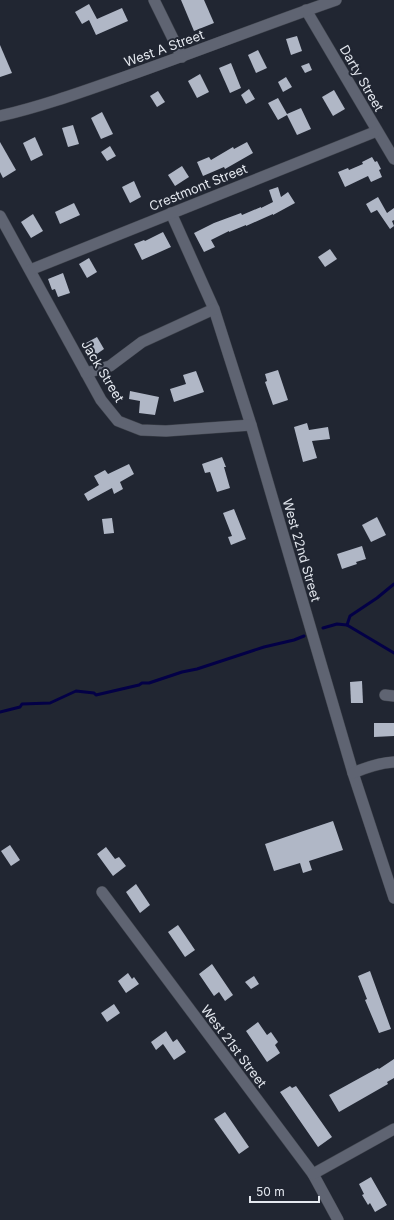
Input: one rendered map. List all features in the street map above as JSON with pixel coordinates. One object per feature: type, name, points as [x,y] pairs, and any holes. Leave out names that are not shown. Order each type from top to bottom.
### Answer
[{"type":"street","points":[[154,0],[182,57]]},
{"type":"street","name":"West A Street","points":[[0,116],[61,99],[182,57],[336,0]]},
{"type":"street","name":"Darty Street","points":[[306,10],[394,160]]},
{"type":"street","name":"Crestmont Street","points":[[30,270],[377,131]]},
{"type":"street","name":"West 22nd Street","points":[[171,213],[214,309],[251,425],[353,773],[394,898]]},
{"type":"street","name":"Jack Street","points":[[0,216],[101,400],[118,421],[141,430],[166,431],[251,425]]},
{"type":"street","points":[[86,373],[110,366],[142,342],[214,309]]},
{"type":"street","points":[[353,773],[383,762],[394,762]]},
{"type":"street","name":"West 21st Street","points":[[102,892],[313,1174],[338,1220]]},
{"type":"street","points":[[313,1174],[394,1129]]},
{"type":"building","points":[[181,0],[204,0],[214,23],[194,31]]},
{"type":"building","points":[[89,4],[97,19],[122,8],[128,21],[96,35],[89,20],[82,24],[75,12]]},
{"type":"building","points":[[297,36],[302,51],[291,55],[286,39]]},
{"type":"building","points":[[0,45],[12,73],[0,77]]},
{"type":"building","points":[[258,50],[267,68],[256,73],[248,55]]},
{"type":"building","points":[[231,63],[241,88],[230,93],[219,68]]},
{"type":"building","points":[[309,63],[312,70],[305,73],[301,66]]},
{"type":"building","points":[[200,74],[209,92],[197,98],[188,81]]},
{"type":"building","points":[[286,77],[292,87],[283,92],[278,82]]},
{"type":"building","points":[[249,89],[255,99],[246,104],[241,95]]},
{"type":"building","points":[[334,90],[345,109],[333,116],[322,97]]},
{"type":"building","points":[[158,91],[165,102],[157,107],[150,96]]},
{"type":"building","points":[[278,98],[287,114],[301,108],[311,129],[297,135],[287,115],[278,120],[268,103]]},
{"type":"building","points":[[102,112],[113,134],[101,139],[91,118]]},
{"type":"building","points":[[73,125],[79,144],[68,147],[62,128]]},
{"type":"building","points":[[35,137],[43,155],[31,161],[23,143]]},
{"type":"building","points":[[0,142],[16,170],[3,178],[0,172]]},
{"type":"building","points":[[247,142],[253,153],[225,169],[224,167],[203,176],[197,162],[209,157],[211,160],[233,147],[234,149]]},
{"type":"building","points":[[110,146],[116,156],[107,161],[101,152]]},
{"type":"building","points":[[372,157],[375,162],[377,161],[381,169],[379,170],[382,177],[371,182],[368,176],[345,187],[338,172],[348,168],[349,170],[363,164],[362,162]]},
{"type":"building","points":[[182,166],[189,177],[175,186],[168,175]]},
{"type":"building","points":[[134,181],[141,197],[130,203],[122,187]]},
{"type":"building","points":[[278,187],[281,197],[288,192],[295,203],[273,215],[229,231],[211,240],[215,247],[204,252],[194,233],[214,223],[241,213],[242,215],[273,202],[269,190]]},
{"type":"building","points":[[378,197],[387,213],[394,208],[394,220],[392,221],[394,226],[390,229],[377,210],[371,213],[366,204]]},
{"type":"building","points":[[74,203],[80,215],[60,224],[55,212]]},
{"type":"building","points":[[33,214],[43,231],[31,238],[21,222]]},
{"type":"building","points":[[163,232],[171,247],[142,260],[134,244],[144,240],[145,241]]},
{"type":"building","points":[[330,249],[337,259],[325,267],[318,257]]},
{"type":"building","points":[[89,258],[97,272],[87,278],[79,264]]},
{"type":"building","points":[[63,273],[70,293],[58,297],[55,289],[52,290],[48,279]]},
{"type":"building","points":[[97,337],[104,349],[94,356],[86,343]]},
{"type":"building","points":[[278,370],[288,400],[273,405],[265,382],[267,381],[265,374]]},
{"type":"building","points":[[196,371],[204,392],[174,402],[170,389],[186,384],[183,375]]},
{"type":"building","points":[[130,391],[159,397],[155,415],[139,413],[140,401],[129,399]]},
{"type":"building","points":[[307,423],[309,430],[328,427],[330,439],[312,441],[317,458],[303,462],[294,427]]},
{"type":"building","points":[[222,457],[226,467],[224,467],[230,488],[217,492],[210,472],[205,473],[202,464]]},
{"type":"building","points":[[129,464],[134,474],[120,482],[123,489],[114,494],[112,488],[88,501],[84,494],[99,485],[94,476],[105,470],[108,474]]},
{"type":"building","points":[[234,509],[246,539],[231,545],[228,537],[232,536],[223,513]]},
{"type":"building","points":[[377,517],[386,535],[371,542],[362,525]]},
{"type":"building","points":[[112,518],[114,533],[104,534],[102,519]]},
{"type":"building","points":[[362,546],[366,559],[342,569],[337,554]]},
{"type":"building","points":[[362,681],[363,703],[351,703],[350,682]]},
{"type":"building","points":[[374,723],[394,723],[394,736],[374,737]]},
{"type":"building","points":[[333,821],[343,850],[309,861],[312,870],[303,873],[300,863],[274,871],[265,844]]},
{"type":"building","points":[[10,845],[20,860],[11,866],[1,851]]},
{"type":"building","points":[[106,847],[115,859],[119,857],[126,866],[113,876],[97,854]]},
{"type":"building","points":[[136,884],[150,905],[140,913],[126,892]]},
{"type":"building","points":[[178,925],[195,950],[185,957],[168,932]]},
{"type":"building","points":[[212,964],[233,995],[225,1001],[219,992],[214,996],[199,974]]},
{"type":"building","points":[[370,971],[391,1029],[379,1033],[365,1000],[367,999],[358,976]]},
{"type":"building","points":[[128,973],[132,979],[134,977],[139,984],[126,993],[118,981]]},
{"type":"building","points":[[254,976],[259,984],[251,989],[245,982]]},
{"type":"building","points":[[114,1004],[120,1013],[107,1022],[101,1013]]},
{"type":"building","points":[[258,1022],[267,1035],[271,1032],[278,1042],[275,1045],[280,1053],[267,1062],[246,1031]]},
{"type":"building","points":[[166,1031],[173,1042],[177,1039],[186,1052],[174,1060],[163,1044],[156,1050],[151,1042]]},
{"type":"building","points":[[394,1059],[394,1078],[387,1082],[388,1084],[339,1112],[329,1095],[378,1068],[379,1069]]},
{"type":"building","points":[[290,1086],[292,1088],[296,1086],[332,1137],[318,1147],[280,1092]]},
{"type":"building","points":[[225,1112],[249,1147],[239,1154],[214,1119]]},
{"type":"building","points":[[371,1177],[387,1205],[375,1212],[370,1203],[368,1205],[362,1195],[364,1194],[359,1184]]},
{"type":"waterway","points":[[347,625],[350,616],[377,598],[394,584]]},
{"type":"waterway","points":[[323,628],[337,624],[347,625],[394,653]]},
{"type":"waterway","points":[[0,712],[20,707],[22,704],[50,703],[76,691],[94,693],[96,695],[142,683],[149,683],[304,636]]}]
